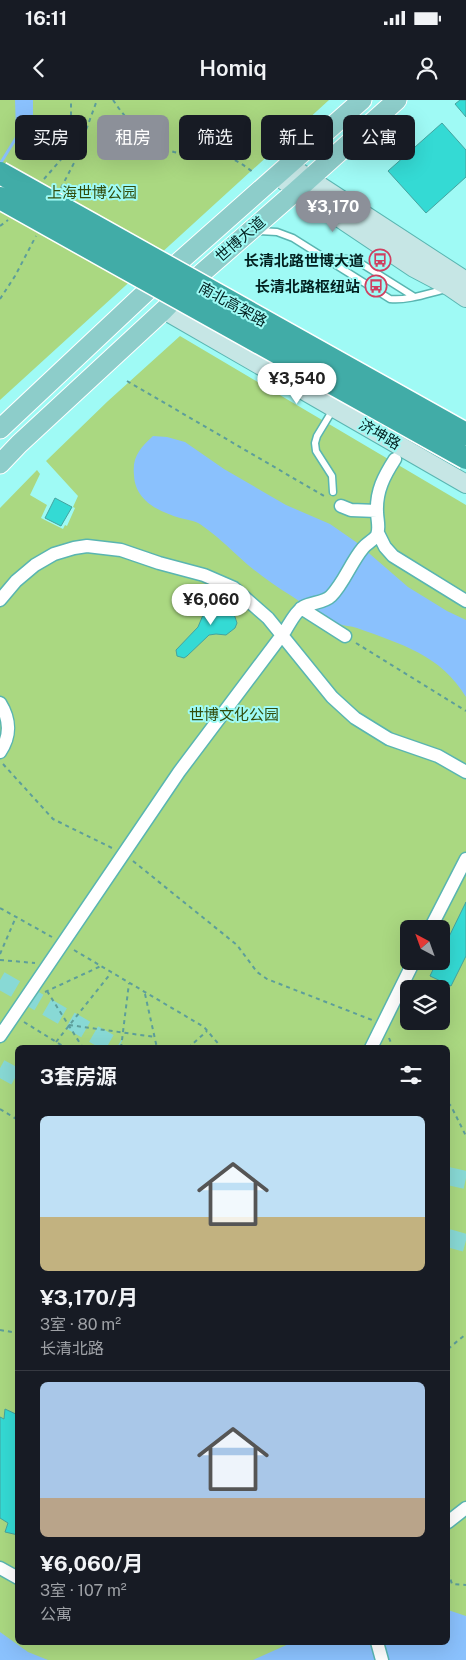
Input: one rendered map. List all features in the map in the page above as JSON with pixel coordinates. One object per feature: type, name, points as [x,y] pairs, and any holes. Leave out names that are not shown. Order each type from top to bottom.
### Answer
[{"type":"highway","name":"南北高架路","points":[[0,174],[466,434]]},
{"type":"highway","name":"南北高架路","points":[[5,207],[466,458]]},
{"type":"main road","name":"世博大道","points":[[0,430],[141,296],[362,100]]},
{"type":"main road","name":"世博大道","points":[[0,464],[186,287],[397,100]]},
{"type":"street","points":[[282,171],[303,184],[414,268],[458,284],[466,298]]},
{"type":"street","name":"济坤路","points":[[164,310],[466,484]]},
{"type":"street","points":[[446,473],[466,454]]},
{"type":"street","points":[[394,459],[382,479],[378,495],[378,533],[385,547],[393,556],[466,601]]},
{"type":"street","points":[[342,506],[351,510],[377,511]]},
{"type":"street","points":[[0,1036],[179,772],[301,608],[331,596],[363,548],[378,533]]},
{"type":"street","points":[[0,600],[16,581],[35,566],[54,554],[74,548],[98,546],[121,550],[204,575],[234,588],[268,618],[332,697],[355,718],[388,739],[438,756],[466,772]]},
{"type":"street","points":[[301,608],[345,636]]},
{"type":"street","points":[[0,703],[7,718],[8,729],[2,743]]},
{"type":"street","points":[[435,920],[466,859]]},
{"type":"street","points":[[372,1045],[410,970]]},
{"type":"street","points":[[450,1520],[466,1508]]},
{"type":"street","points":[[0,1568],[15,1576]]},
{"type":"street","points":[[378,1645],[382,1660]]},
{"type":"lane","points":[[245,234],[261,230],[277,232],[293,238],[390,299],[395,300],[414,296],[458,284]]},
{"type":"lane","points":[[326,259],[351,260],[362,264],[414,296]]},
{"type":"lane","points":[[333,492],[332,476],[316,451],[315,443],[334,407]]},
{"type":"path","points":[[41,183],[65,155],[71,121],[71,100]]},
{"type":"path","points":[[113,100],[125,117],[140,132],[158,145],[176,152],[220,154],[236,159],[254,173]]},
{"type":"path","points":[[0,226],[5,207]]},
{"type":"path","points":[[127,380],[342,506]]},
{"type":"path","points":[[345,636],[466,712]]},
{"type":"path","points":[[0,760],[53,819],[124,853],[237,945],[257,972],[267,979],[383,1024]]},
{"type":"path","points":[[0,908],[63,943],[204,1027],[219,1045]]},
{"type":"path","points":[[0,954],[16,917]]},
{"type":"path","points":[[0,960],[48,964]]},
{"type":"path","points":[[22,1003],[101,966]]},
{"type":"path","points":[[56,1042],[112,972]]},
{"type":"path","points":[[39,978],[81,1045]]},
{"type":"path","points":[[121,1045],[129,982]]},
{"type":"path","points":[[145,992],[156,1045]]},
{"type":"path","points":[[13,1016],[61,1045]]},
{"type":"path","points":[[70,1025],[155,1037]]},
{"type":"path","points":[[191,1045],[207,1031]]},
{"type":"path","points":[[450,1105],[466,1136]]},
{"type":"path","points":[[0,1109],[15,1118]]},
{"type":"path","points":[[0,1330],[15,1332]]},
{"type":"path","points":[[450,1346],[466,1334]]},
{"type":"path","points":[[450,1578],[452,1584],[466,1585]]},
{"type":"green space","name":"上海世博公园","points":[[0,100],[329,100],[313,115],[261,115],[261,160],[263,160],[0,400]]},
{"type":"green space","name":"世博文化公园","points":[[180,336],[466,505],[466,1660],[0,1660],[0,508],[37,470],[40,474],[30,495],[47,505],[41,518],[63,529],[65,525],[67,526],[78,496],[46,461],[108,401]]},
{"type":"water","points":[[15,100],[33,100],[33,115],[15,115]]},
{"type":"water","points":[[153,436],[167,437],[185,442],[224,469],[286,505],[330,524],[356,542],[408,587],[447,611],[466,620],[466,697],[445,671],[432,661],[404,646],[326,618],[263,577],[218,537],[201,525],[163,512],[143,498],[135,484],[134,463],[138,453]]},
{"type":"water","points":[[450,1611],[466,1616],[466,1660],[253,1660],[287,1645],[450,1645]]},
{"type":"water","points":[[0,1632],[15,1643],[15,1645],[48,1660],[0,1660]]},
{"type":"building","points":[[460,100],[466,100],[466,117],[455,104]]},
{"type":"building","points":[[442,123],[466,150],[466,177],[426,213],[388,171],[400,160],[415,160],[415,147]]},
{"type":"building","points":[[55,498],[72,507],[61,526],[45,518]]},
{"type":"building","points":[[229,595],[236,603],[234,614],[237,623],[235,628],[226,635],[209,635],[184,658],[177,656],[176,650],[198,627],[203,615]]},
{"type":"building","points":[[466,902],[466,956],[451,986],[450,980],[438,980],[430,976],[433,970],[450,970],[450,935]]},
{"type":"building","points":[[5,1409],[15,1414],[15,1534],[5,1532],[8,1523],[0,1518],[0,1417],[4,1419]]},
{"type":"waterway","points":[[0,164],[15,140]]},
{"type":"tunnel","points":[[0,980],[113,1045]]},
{"type":"tunnel","points":[[0,1068],[15,1076]]},
{"type":"tunnel","points":[[450,1176],[466,1180]]},
{"type":"tunnel","points":[[450,1239],[466,1243]]},
{"type":"place","name":"长清北路世博大道","points":[[380,260]]},
{"type":"place","name":"长清北路枢纽站","points":[[376,286]]}]
